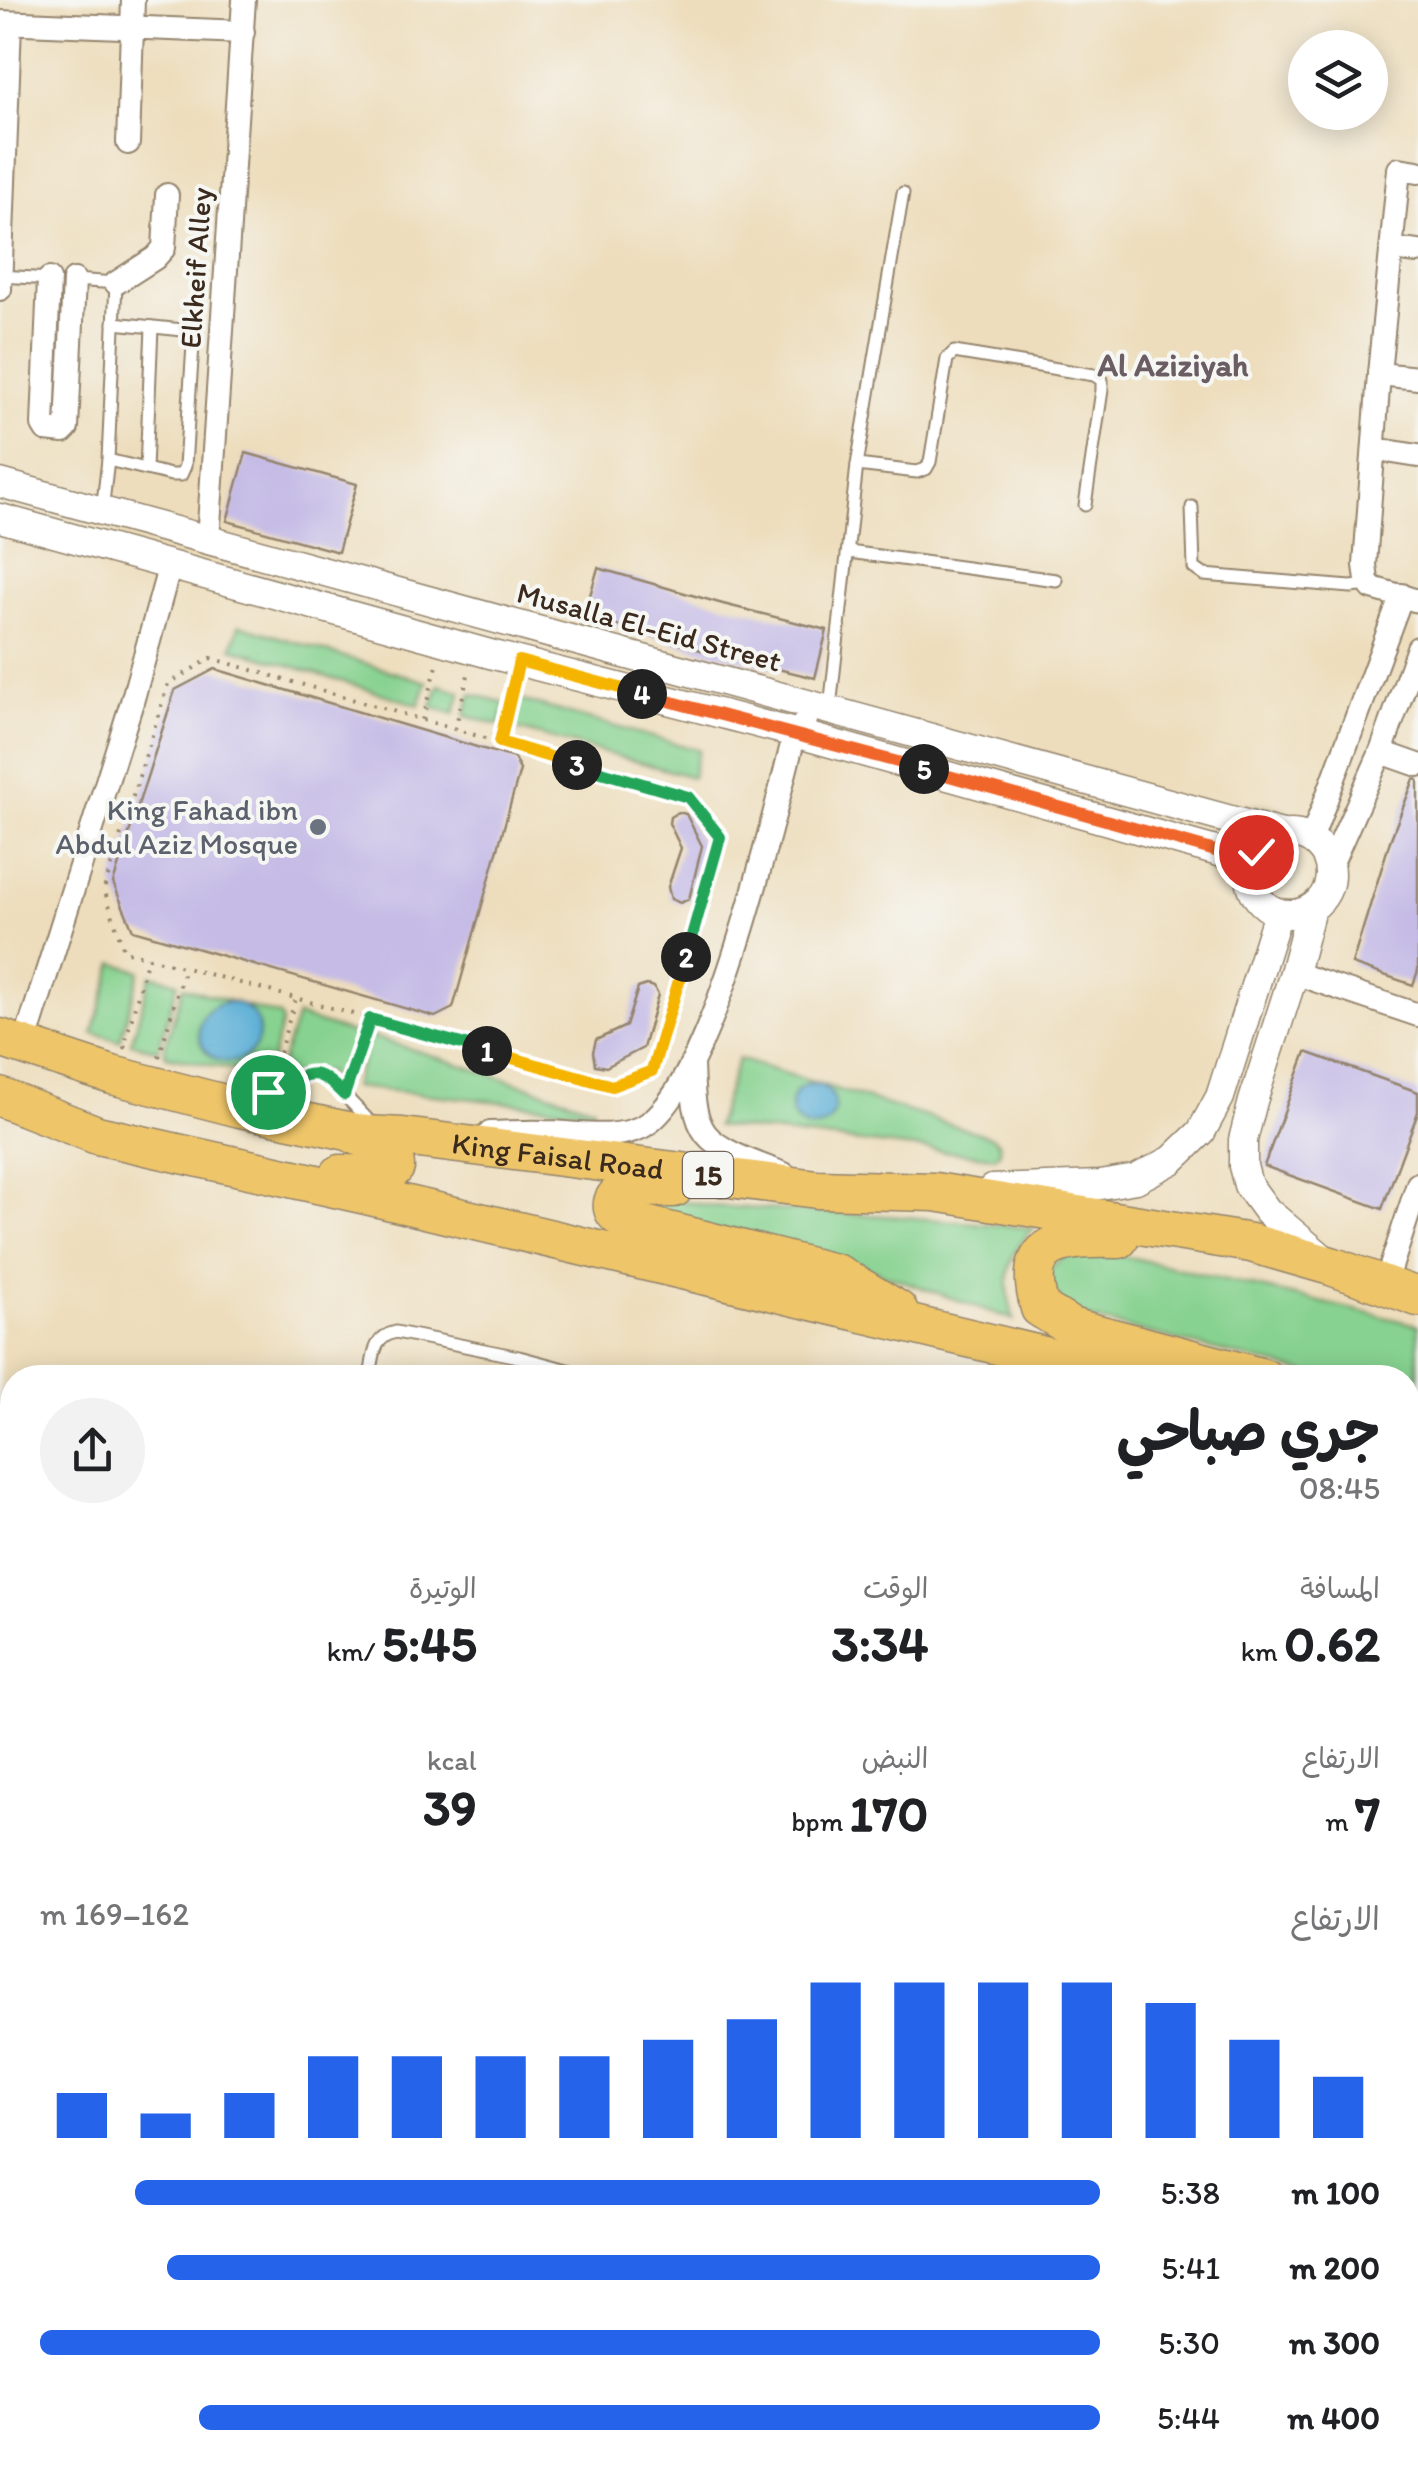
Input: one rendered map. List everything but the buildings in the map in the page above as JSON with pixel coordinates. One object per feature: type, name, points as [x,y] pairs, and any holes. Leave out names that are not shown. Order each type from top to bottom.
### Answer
[{"type":"highway","name":"King Faisal Road","points":[[12,1041],[112,1075],[222,1104],[799,1186],[935,1192],[1251,1243],[1401,1291]]},
{"type":"highway","points":[[0,1097],[97,1135],[1083,1365]]},
{"type":"highway","points":[[234,1166],[294,1174],[386,1175],[395,1167],[394,1157],[369,1124]]},
{"type":"highway","points":[[799,1186],[625,1190],[617,1194],[613,1208],[618,1216],[633,1222],[838,1274],[930,1328]]},
{"type":"highway","points":[[1215,1365],[1071,1327],[1040,1308],[1034,1290],[1036,1262],[1050,1246],[1075,1238],[1251,1243]]},
{"type":"street","points":[[128,143],[133,0]]},
{"type":"street","name":"Elkheif Alley","points":[[208,540],[244,0]]},
{"type":"street","points":[[0,288],[14,17],[132,28],[243,32]]},
{"type":"street","points":[[1312,840],[1410,598],[1372,588],[1364,565],[1399,169],[1418,172]]},
{"type":"street","points":[[116,283],[164,248],[167,195]]},
{"type":"street","points":[[1392,249],[1418,252]]},
{"type":"street","points":[[48,279],[44,425],[46,430],[63,432],[67,428],[74,280]]},
{"type":"street","points":[[1380,374],[1418,378]]},
{"type":"street","points":[[1374,449],[1418,456]]},
{"type":"street","name":"Musalla El-Eid Street","points":[[7,486],[1282,834]]},
{"type":"street","points":[[2,518],[1251,861]]},
{"type":"street","points":[[12,1041],[137,685],[170,565]]},
{"type":"street","points":[[1330,867],[1380,752],[1418,648]]},
{"type":"street","points":[[369,1124],[616,1134],[644,1126],[664,1108],[711,1024],[759,870],[795,733],[824,708]]},
{"type":"street","points":[[1380,752],[1418,765]]},
{"type":"street","points":[[1282,834],[1312,840],[1330,867],[1327,891],[1320,902],[1289,915],[1266,907],[1251,886],[1251,861],[1263,844],[1282,834]]},
{"type":"street","points":[[1310,909],[1242,1140],[1243,1166],[1248,1185],[1267,1211],[1331,1266]]},
{"type":"street","points":[[935,1192],[1100,1185],[1136,1178],[1172,1160],[1202,1132],[1220,1097],[1278,913]]},
{"type":"street","points":[[1294,973],[1418,1015]]},
{"type":"street","points":[[692,1064],[697,1116],[704,1133],[720,1146],[799,1186]]},
{"type":"street","points":[[1401,1291],[1418,1184]]},
{"type":"lane","points":[[824,708],[849,552],[857,466],[903,193]]},
{"type":"lane","points":[[0,276],[116,283],[102,510]]},
{"type":"lane","points":[[108,460],[181,476],[185,466],[193,344],[192,334],[183,330],[114,323]]},
{"type":"lane","points":[[146,469],[152,327]]},
{"type":"lane","points":[[857,466],[917,472],[926,469],[947,359],[954,352],[965,352],[1094,375],[1102,380],[1085,505]]},
{"type":"lane","points":[[1192,507],[1194,568],[1204,575],[1351,587],[1370,585]]},
{"type":"lane","points":[[849,552],[1056,580]]},
{"type":"lane","points":[[222,1104],[268,1092],[304,1074],[319,1074],[328,1078],[369,1124]]},
{"type":"lane","points":[[373,1365],[378,1342],[396,1332],[545,1365]]},
{"type":"path","points":[[422,720],[444,641]]},
{"type":"path","points":[[456,729],[474,650]]},
{"type":"path","points":[[211,658],[456,729],[688,797],[720,837],[652,1071],[612,1086],[124,951],[104,889],[168,684],[211,658]]},
{"type":"path","points":[[500,742],[519,661]]},
{"type":"path","points":[[142,1052],[124,1048],[148,957]]},
{"type":"path","points":[[160,1057],[185,968]]},
{"type":"path","points":[[268,1092],[296,998]]},
{"type":"path","points":[[369,1124],[370,1019]]},
{"type":"green space","points":[[239,625],[427,682],[419,705],[232,648]]},
{"type":"green space","points":[[439,685],[461,692],[454,714],[432,707]]},
{"type":"green space","points":[[471,694],[506,703],[500,725],[465,716]]},
{"type":"green space","points":[[517,699],[699,750],[692,777],[510,727]]},
{"type":"green space","points":[[114,963],[140,971],[120,1041],[93,1033]]},
{"type":"green space","points":[[151,975],[178,982],[158,1050],[131,1043]]},
{"type":"green space","points":[[183,987],[280,1016],[282,1022],[269,1068],[264,1073],[167,1056],[165,1047]],"holes":[[[204,1016],[258,1025],[256,1044],[243,1059],[199,1035]]]},
{"type":"green space","points":[[297,1016],[360,1036],[343,1084],[326,1072],[288,1079],[277,1075]]},
{"type":"green space","points":[[370,1036],[593,1107],[593,1109],[353,1087]]},
{"type":"green space","points":[[738,1059],[992,1137],[999,1143],[1000,1152],[995,1157],[716,1126]],"holes":[[[813,1084],[825,1089],[834,1106],[827,1122],[808,1126],[796,1121]]]},
{"type":"green space","points":[[655,1196],[710,1206],[1034,1228],[1017,1249],[1009,1271],[1008,1294],[1014,1320],[866,1268],[650,1216],[642,1203]]},
{"type":"green space","points":[[1097,1252],[1138,1259],[1418,1325],[1418,1365],[1275,1365],[1063,1312],[1046,1289],[1049,1268],[1070,1253]]},
{"type":"water","points":[[229,1002],[250,1011],[259,1032],[250,1053],[229,1062],[208,1053],[199,1032],[208,1011]]},
{"type":"water","points":[[813,1084],[828,1091],[835,1106],[828,1121],[813,1128],[798,1121],[791,1106],[798,1091]]},
{"type":"place","name":"King Fahad ibn Abdul Aziz Mosque","points":[[318,827]]},
{"type":"district","name":"Al Aziziyah","points":[[1173,365]]},
{"type":"route","points":[[268,1092],[304,1074],[319,1074],[344,1095],[370,1019],[612,1086],[652,1071],[720,837],[688,797],[500,742],[519,661],[795,733],[1251,861],[1256,852]]}]
